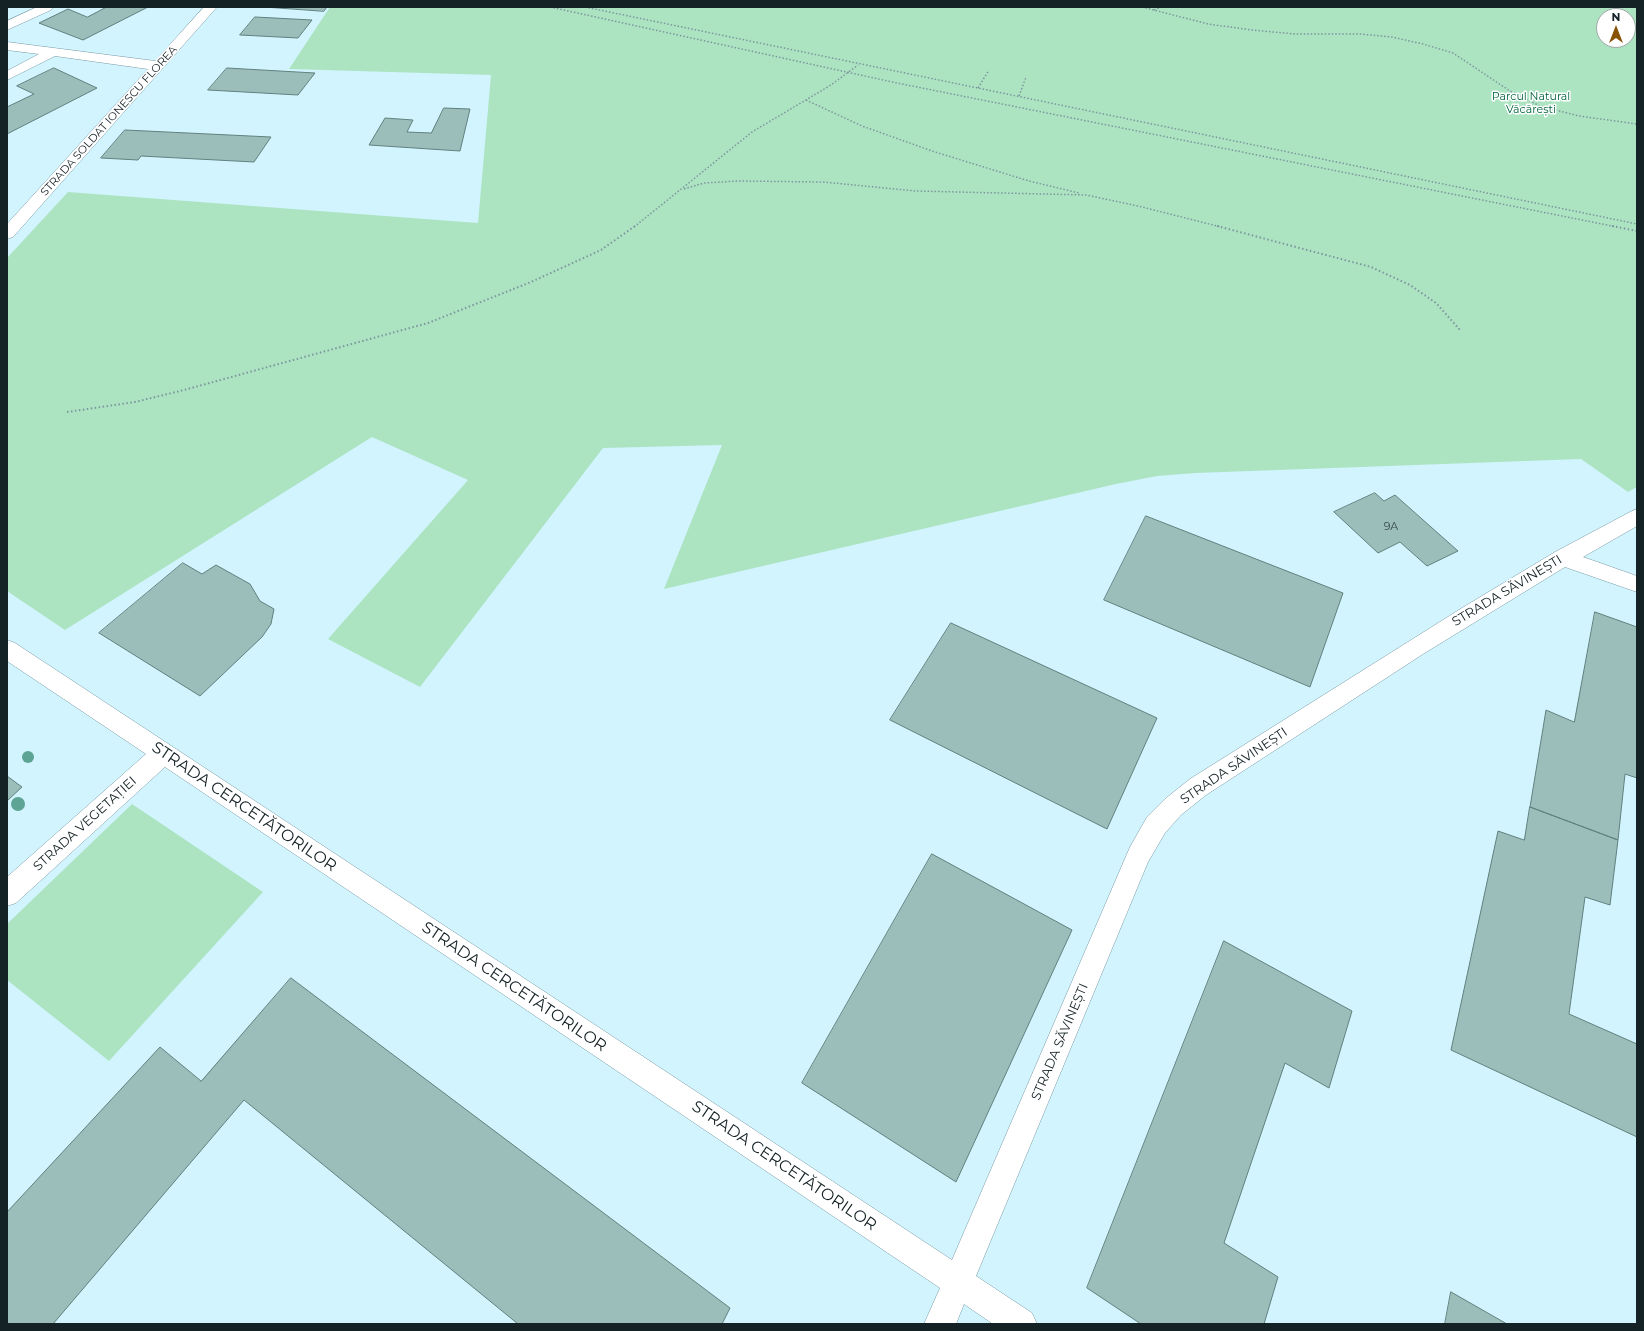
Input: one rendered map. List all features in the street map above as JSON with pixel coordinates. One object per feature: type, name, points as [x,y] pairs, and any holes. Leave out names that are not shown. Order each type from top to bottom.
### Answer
[{"type":"street","points":[[7,26],[47,7]]},
{"type":"street","name":"STRADA SOLDAT IONESCU FLOREA","points":[[7,234],[211,7]]},
{"type":"street","points":[[7,46],[159,66]]},
{"type":"street","points":[[7,76],[54,52]]},
{"type":"street","name":"STRADA SĂVINEȘTI","points":[[940,1324],[1139,855],[1156,825],[1173,807],[1198,787],[1423,642],[1562,558],[1637,517]]},
{"type":"street","points":[[1562,558],[1637,584]]},
{"type":"street","name":"STRADA CERCETĂTORILOR","points":[[7,649],[1021,1324]]},
{"type":"street","name":"STRADA VEGETAȚIEI","points":[[7,894],[163,754]]},
{"type":"path","points":[[550,7],[848,72],[1637,231]]},
{"type":"path","points":[[585,7],[1637,224]]},
{"type":"path","points":[[1142,7],[1208,24],[1252,30],[1311,34],[1360,34],[1392,37],[1423,44],[1453,53],[1510,91],[1540,106],[1579,116],[1637,124]]},
{"type":"path","points":[[1153,10],[1161,7]]},
{"type":"path","points":[[67,412],[135,402],[184,390],[428,322],[531,282],[600,250],[617,240],[683,189],[752,132],[806,100],[859,64]]},
{"type":"path","points":[[978,88],[989,70]]},
{"type":"path","points":[[1019,96],[1026,77]]},
{"type":"path","points":[[806,100],[862,126],[1029,182],[1138,206],[1312,250],[1371,267],[1410,285],[1436,303],[1460,330]]},
{"type":"path","points":[[683,189],[704,183],[738,181],[823,182],[916,191],[1086,195]]},
{"type":"green space","name":"Parcul Natural Văcărești","points":[[330,7],[1637,7],[1637,487],[1628,492],[1581,459],[1196,473],[1157,476],[1116,484],[664,589],[722,445],[603,448],[420,687],[328,639],[468,480],[372,437],[65,630],[7,591],[7,258],[68,192],[478,223],[491,75],[289,69]]},
{"type":"green space","points":[[132,804],[263,892],[109,1061],[7,980],[7,924]]},
{"type":"building","points":[[107,7],[148,7],[83,40],[39,23],[68,9],[87,17]]},
{"type":"building","points":[[265,7],[327,7],[324,11]]},
{"type":"building","points":[[255,17],[312,20],[298,38],[240,35]]},
{"type":"building","points":[[54,68],[97,88],[7,134],[7,107],[34,94],[17,86]]},
{"type":"building","points":[[227,68],[315,73],[298,95],[208,90]]},
{"type":"building","points":[[444,108],[470,109],[460,151],[369,145],[385,118],[413,120],[407,132],[431,133]]},
{"type":"building","points":[[125,130],[271,137],[254,162],[141,156],[138,160],[101,158]]},
{"type":"building","points":[[1375,493],[1384,501],[1395,495],[1458,551],[1427,566],[1400,542],[1378,553],[1334,512]]},
{"type":"building","points":[[1146,516],[1343,593],[1310,687],[1104,600]]},
{"type":"building","points":[[183,563],[202,574],[216,565],[250,584],[260,601],[274,609],[271,624],[262,637],[200,696],[99,633]]},
{"type":"building","points":[[1595,612],[1637,627],[1637,778],[1625,774],[1618,840],[1530,807],[1546,710],[1574,722]]},
{"type":"building","points":[[951,623],[1157,718],[1107,829],[890,720]]},
{"type":"building","points":[[7,776],[22,787],[7,801]]},
{"type":"building","points":[[1530,807],[1618,840],[1610,905],[1585,897],[1569,1014],[1637,1044],[1637,1137],[1451,1050],[1498,831],[1524,840]]},
{"type":"building","points":[[932,854],[1072,930],[956,1182],[802,1083]]},
{"type":"building","points":[[1224,941],[1352,1011],[1329,1088],[1285,1063],[1224,1243],[1278,1277],[1264,1324],[1141,1324],[1087,1288]]},
{"type":"building","points":[[291,978],[730,1308],[722,1324],[518,1324],[244,1100],[53,1324],[7,1324],[7,1212],[160,1047],[201,1081]]},
{"type":"building","points":[[1451,1292],[1507,1324],[1445,1324]]}]
